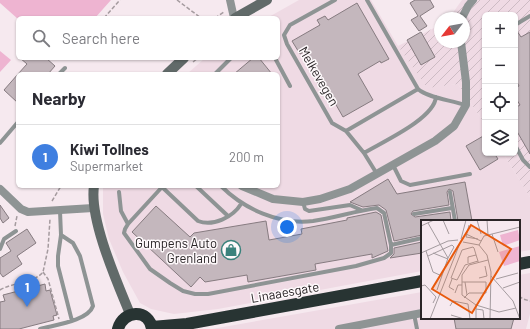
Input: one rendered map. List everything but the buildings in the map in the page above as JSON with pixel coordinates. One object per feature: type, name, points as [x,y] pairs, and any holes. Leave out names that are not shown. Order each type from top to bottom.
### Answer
[{"type":"highway","points":[[520,264],[530,262]]},
{"type":"highway","name":"Linaaesgate","points":[[152,328],[187,324],[421,281]]},
{"type":"highway","points":[[118,329],[122,320],[130,314],[143,315],[148,318],[152,328]]},
{"type":"street","points":[[239,16],[267,0]]},
{"type":"street","points":[[464,12],[468,2]]},
{"type":"street","points":[[230,4],[234,16]]},
{"type":"street","points":[[247,188],[273,199],[303,202],[334,195],[377,174],[448,132],[459,120],[466,105],[466,82],[462,48]]},
{"type":"street","points":[[169,72],[182,60]]},
{"type":"street","points":[[94,188],[93,208],[130,314]]},
{"type":"street","points":[[0,189],[21,209],[28,212],[93,208]]},
{"type":"street","points":[[339,329],[418,314]]},
{"type":"lane","name":"Melkevegen","points":[[335,0],[290,25],[284,35],[287,44],[332,123],[346,131],[364,153],[377,174]]},
{"type":"lane","points":[[367,0],[418,89],[429,96],[466,105]]},
{"type":"lane","points":[[518,23],[530,16]]},
{"type":"lane","points":[[217,72],[229,60]]},
{"type":"lane","points":[[276,60],[290,86]]},
{"type":"lane","points":[[61,72],[64,68]]},
{"type":"lane","points":[[346,131],[418,89]]},
{"type":"lane","points":[[364,153],[422,119],[436,103],[436,97]]},
{"type":"lane","points":[[0,143],[16,124]]},
{"type":"lane","points":[[518,151],[523,160],[530,167]]},
{"type":"lane","points":[[392,165],[401,181],[410,185],[470,174]]},
{"type":"lane","points":[[161,188],[128,224],[124,229],[124,233],[150,268],[170,283],[195,294],[208,294],[356,266],[388,256],[391,253],[392,244],[384,213],[377,208],[361,210],[313,221],[300,221],[266,214],[241,204],[223,188]]},
{"type":"lane","points":[[163,188],[198,221],[210,223],[228,216],[237,211],[241,204]]},
{"type":"lane","points":[[198,188],[228,216]]},
{"type":"lane","points":[[119,192],[122,212],[128,224]]},
{"type":"lane","points":[[450,192],[454,220]]},
{"type":"lane","points":[[303,202],[305,209],[309,211],[350,205],[361,210]]},
{"type":"lane","points":[[414,214],[452,208]]},
{"type":"lane","points":[[60,211],[61,235],[58,266],[72,321]]},
{"type":"lane","points":[[0,249],[4,239],[16,231]]},
{"type":"lane","points":[[40,329],[72,321],[88,314],[93,306],[80,256],[73,244],[61,235]]},
{"type":"lane","points":[[392,244],[421,238]]},
{"type":"lane","points":[[417,329],[418,314]]},
{"type":"path","points":[[106,16],[120,0]]},
{"type":"path","points":[[177,0],[198,16]]},
{"type":"path","points":[[217,16],[230,4]]},
{"type":"path","points":[[52,204],[53,197],[60,188]]},
{"type":"path","points":[[16,231],[15,220],[21,209]]},
{"type":"path","points":[[0,290],[17,283],[31,280],[43,272],[48,249],[50,219]]},
{"type":"path","points":[[43,272],[48,279],[60,324]]},
{"type":"path","points":[[520,296],[530,301]]},
{"type":"shaded area","points":[[0,0],[111,0],[97,16],[16,16],[16,17],[0,3]]},
{"type":"shaded area","points":[[299,0],[371,0],[398,46],[427,87],[458,84],[482,120],[482,156],[505,156],[530,197],[530,250],[520,252],[520,220],[421,220],[421,271],[218,309],[174,314],[151,309],[140,303],[123,272],[109,239],[103,214],[103,188],[280,188],[280,72],[189,72],[203,60],[280,60],[280,16],[271,16]]},
{"type":"shaded area","points":[[462,0],[530,0],[530,197],[505,156],[518,156],[518,12],[482,12],[482,120],[458,84],[427,88],[398,46],[434,28],[434,48],[470,48],[470,12],[453,12]]},
{"type":"shaded area","points":[[0,51],[11,60],[0,72]]},
{"type":"shaded area","points":[[530,273],[530,314],[526,329],[212,329],[421,292],[421,319],[520,319],[520,275]]},
{"type":"place","name":"Gumpens Auto Grenland","points":[[231,250]]},
{"type":"place","name":"Kiwi Tollnes","points":[[27,307]]}]
